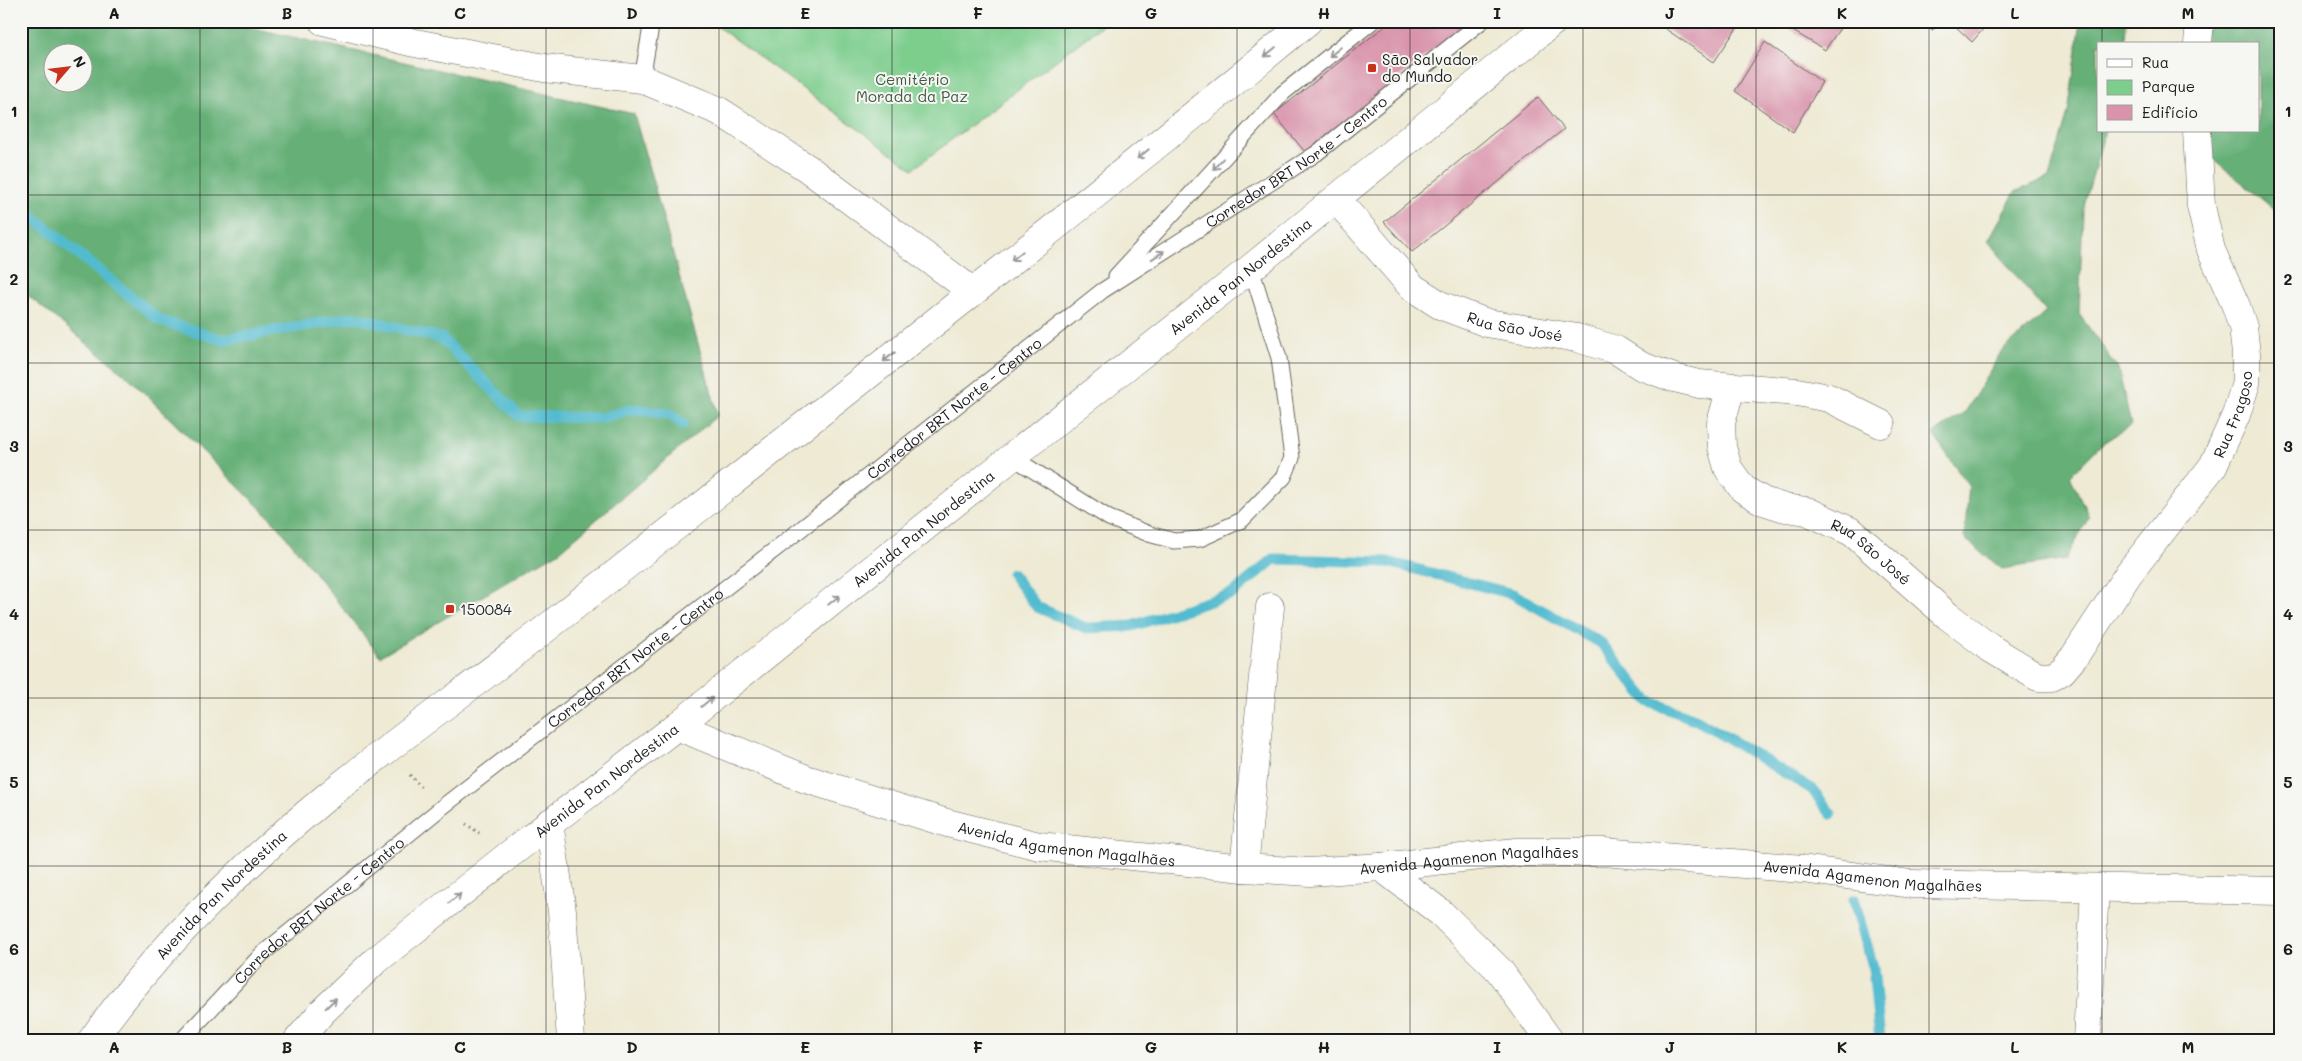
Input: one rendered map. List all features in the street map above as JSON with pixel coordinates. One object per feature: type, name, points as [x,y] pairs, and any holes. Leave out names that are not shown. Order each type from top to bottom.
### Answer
[{"type":"main road","points":[[323,21],[410,42],[544,68],[642,79],[718,111],[807,168],[972,291]]},
{"type":"main road","name":"Avenida Pan Nordestina","points":[[92,1040],[162,953],[197,914],[254,860],[325,798],[518,651],[972,291],[1308,21]]},
{"type":"main road","name":"Avenida Pan Nordestina","points":[[298,1040],[322,1012],[374,962],[549,823],[677,726],[1251,268],[1554,21]]},
{"type":"main road","points":[[2198,42],[2200,21]]},
{"type":"main road","name":"Rua Fragoso","points":[[2074,657],[2129,573],[2213,466],[2236,415],[2246,382],[2246,354],[2243,327],[2236,306],[2211,250],[2201,206],[2197,132]]},
{"type":"main road","name":"Rua São José","points":[[1336,199],[1412,287],[1440,305],[1487,323],[1577,338],[1616,350],[1641,366],[1674,378],[1699,384],[1797,392],[1829,398],[1882,424]]},
{"type":"main road","name":"Rua São José","points":[[1731,386],[1721,423],[1722,447],[1728,468],[1743,489],[1763,501],[1785,508],[1807,511],[1852,532],[1948,616],[1990,648],[2038,677],[2052,677],[2062,671],[2074,657]]},
{"type":"main road","points":[[1244,868],[1270,607]]},
{"type":"main road","name":"Avenida Agamenon Magalhães","points":[[677,726],[806,779],[946,823],[1039,846],[1244,868],[1310,872],[1381,867],[1516,852],[1604,852],[1802,869],[1911,884],[2281,891]]},
{"type":"main road","points":[[549,823],[562,911],[571,1040]]},
{"type":"main road","points":[[1381,867],[1442,913],[1499,970],[1550,1040]]},
{"type":"main road","points":[[2087,1040],[2094,888]]},
{"type":"lane","points":[[642,79],[652,21]]},
{"type":"lane","name":"Corredor BRT Norte - Centro","points":[[1102,291],[1283,93],[1373,21]]},
{"type":"lane","name":"Corredor BRT Norte - Centro","points":[[182,1040],[262,954],[376,860],[782,544],[1102,291],[1317,153],[1482,21]]},
{"type":"lane","points":[[1012,457],[1109,518],[1149,534],[1174,541],[1200,539],[1242,520],[1284,477],[1292,458],[1279,358],[1251,268]]},
{"type":"green space","points":[[21,21],[222,21],[634,114],[718,415],[560,551],[380,656],[278,526],[128,377],[21,290]]},
{"type":"green space","name":"Cemitério Morada da Paz","points":[[706,21],[1108,21],[913,169],[711,22]]},
{"type":"green space","points":[[2081,21],[2126,21],[2125,42],[2097,42],[2097,132],[2105,132],[2083,210],[2079,314],[2118,368],[2131,425],[2103,443],[2070,476],[2089,517],[2066,559],[2002,569],[1964,538],[1969,487],[1933,434],[1966,411],[2001,352],[2046,312],[1988,241],[2015,192],[2049,177],[2068,113]]},
{"type":"green space","points":[[2199,21],[2281,21],[2281,232],[2275,210],[2212,158],[2208,132],[2260,132],[2260,42],[2198,42]]},
{"type":"building","name":"São Salvador do Mundo","points":[[1391,21],[1470,21],[1305,152],[1274,114]]},
{"type":"building","points":[[1654,21],[1726,21],[1737,28],[1714,62]]},
{"type":"building","points":[[1776,21],[1845,21],[1825,50]]},
{"type":"building","points":[[1927,21],[1945,21],[1932,30]]},
{"type":"building","points":[[1950,21],[1990,21],[1972,42]]},
{"type":"building","points":[[1765,42],[1822,82],[1793,132],[1735,91]]},
{"type":"building","points":[[1538,97],[1564,129],[1412,252],[1384,222]]},
{"type":"waterway","points":[[21,207],[159,320],[223,340],[354,317],[441,338],[519,416],[600,418],[633,409],[669,414],[683,424]]},
{"type":"waterway","points":[[1012,574],[1037,607],[1086,628],[1132,626],[1232,594],[1274,559],[1388,562],[1513,594],[1601,643],[1648,701],[1697,720],[1812,789],[1831,814]]},
{"type":"waterway","points":[[1854,900],[1873,967],[1880,1040]]},
{"type":"place","name":"São Salvador do Mundo","points":[[1372,68]]},
{"type":"place","name":"150084","points":[[450,609]]}]
